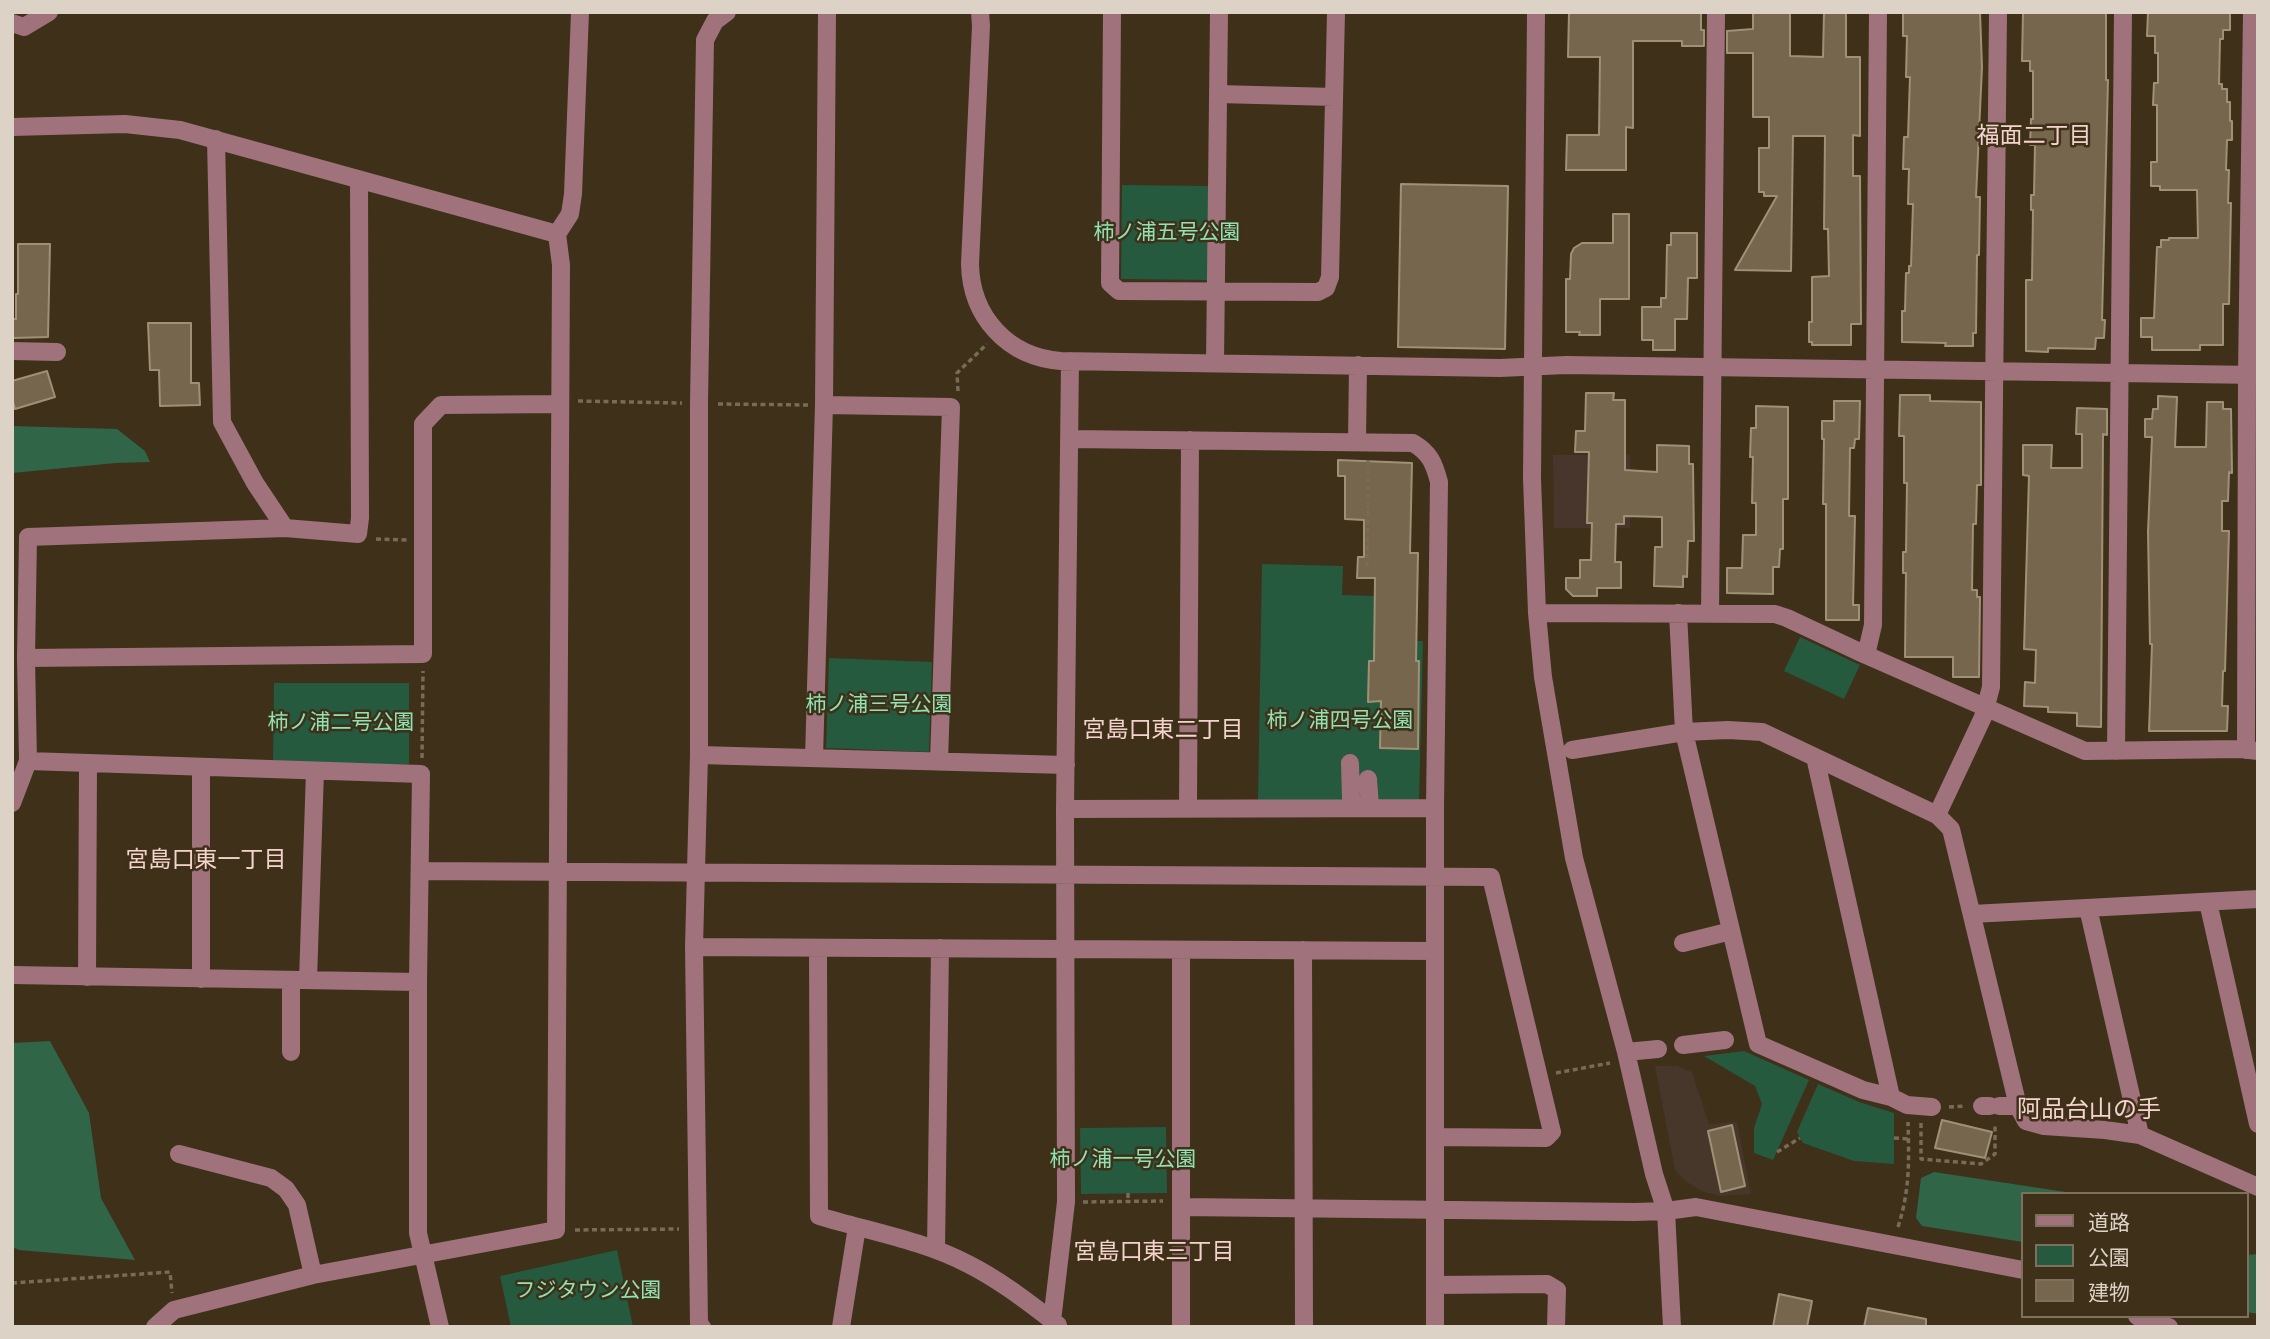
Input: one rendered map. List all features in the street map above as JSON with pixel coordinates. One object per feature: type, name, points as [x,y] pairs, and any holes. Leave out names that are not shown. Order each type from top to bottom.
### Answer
[{"type":"street","points":[[12,23],[24,27],[48,12]]},
{"type":"street","points":[[155,1327],[174,1310],[313,1275],[555,1230],[557,872],[567,403],[561,265],[557,234],[570,214],[573,194],[580,12]]},
{"type":"street","points":[[702,1327],[699,1324],[697,1229],[694,947],[699,755],[699,403],[705,40],[715,21],[727,12]]},
{"type":"street","points":[[814,758],[824,405],[827,12]]},
{"type":"street","points":[[979,12],[981,26],[970,264],[974,295],[989,323],[1012,345],[1040,358],[1358,365],[2252,374]]},
{"type":"street","points":[[1112,12],[1110,283],[1119,291],[1191,285],[1216,290],[1318,292],[1326,288],[1330,277],[1336,12]]},
{"type":"street","points":[[1215,362],[1220,12]]},
{"type":"street","points":[[1536,12],[1533,544],[1537,613],[1545,690],[1574,858],[1626,1052],[1654,1174],[1666,1211],[1672,1327]]},
{"type":"street","points":[[1710,613],[1716,12]]},
{"type":"street","points":[[1866,655],[1873,625],[1878,12]]},
{"type":"street","points":[[1937,814],[1987,708],[1992,687],[1998,12]]},
{"type":"street","points":[[2116,751],[2123,12]]},
{"type":"street","points":[[1537,613],[1781,615],[2085,751],[2252,750],[2252,12]]},
{"type":"street","points":[[1218,94],[1334,97]]},
{"type":"street","points":[[12,127],[125,124],[180,130],[557,234]]},
{"type":"street","points":[[216,139],[222,422],[255,483],[285,528]]},
{"type":"street","points":[[12,803],[28,761],[28,537],[285,528],[358,534],[359,178]]},
{"type":"street","points":[[12,351],[57,352]]},
{"type":"street","points":[[1056,1324],[1066,1202],[1064,875],[1070,360]]},
{"type":"street","points":[[1357,442],[1358,365]]},
{"type":"street","points":[[26,658],[423,654],[423,424],[441,405],[567,403]]},
{"type":"street","points":[[824,405],[951,407],[939,761]]},
{"type":"street","points":[[1070,439],[1413,443],[1427,451],[1434,462],[1439,482],[1435,808],[1435,1327]]},
{"type":"street","points":[[1188,808],[1191,440]]},
{"type":"street","points":[[1678,613],[1684,732],[1731,931],[1742,1041]]},
{"type":"street","points":[[1572,750],[1684,732],[1762,732],[1937,814],[1951,829],[2018,1107],[2026,1121],[2043,1126],[2140,1135],[2258,1187]]},
{"type":"street","points":[[699,755],[1066,765]]},
{"type":"street","points":[[1815,757],[1912,1107]]},
{"type":"street","points":[[28,761],[421,774],[418,1233],[440,1327]]},
{"type":"street","points":[[1350,763],[1351,798],[1362,807]]},
{"type":"street","points":[[87,977],[88,764]]},
{"type":"street","points":[[201,768],[201,979]]},
{"type":"street","points":[[291,1052],[300,980],[315,771]]},
{"type":"street","points":[[1362,807],[1368,779]]},
{"type":"street","points":[[1065,809],[1435,808]]},
{"type":"street","points":[[420,872],[1491,877],[1552,1132],[1546,1138],[1435,1138]]},
{"type":"street","points":[[1972,914],[2258,899]]},
{"type":"street","points":[[2208,902],[2258,1124]]},
{"type":"street","points":[[2088,908],[2140,1135]]},
{"type":"street","points":[[1684,943],[1731,931]]},
{"type":"street","points":[[694,947],[1435,951]]},
{"type":"street","points":[[936,1250],[940,948]]},
{"type":"street","points":[[818,949],[819,1216],[936,1250],[968,1264],[1032,1304],[1056,1324]]},
{"type":"street","points":[[1181,950],[1181,1327]]},
{"type":"street","points":[[1303,950],[1304,1327]]},
{"type":"street","points":[[12,975],[418,982]]},
{"type":"street","points":[[1683,1045],[1742,1041],[1912,1107]]},
{"type":"street","points":[[1626,1052],[1658,1049]]},
{"type":"street","points":[[1991,1109],[2018,1107]]},
{"type":"street","points":[[179,1154],[271,1178],[286,1189],[297,1205],[313,1275]]},
{"type":"street","points":[[1182,1204],[1435,1210],[1666,1211],[1696,1207],[1896,1236],[2022,1270]]},
{"type":"street","points":[[841,1327],[857,1227]]},
{"type":"street","points":[[1435,1285],[1547,1284],[1557,1290],[1556,1327]]},
{"type":"street","points":[[2140,1318],[2169,1327]]},
{"type":"path","points":[[958,389],[957,373],[980,351]]},
{"type":"path","points":[[567,403],[676,402]]},
{"type":"path","points":[[722,404],[789,405]]},
{"type":"path","points":[[1367,567],[1368,467]]},
{"type":"path","points":[[367,538],[423,540]]},
{"type":"path","points":[[421,774],[423,654]]},
{"type":"path","points":[[1540,1076],[1610,1063]]},
{"type":"path","points":[[1912,1107],[1991,1109],[1995,1154],[1981,1164],[1921,1159],[1912,1107]]},
{"type":"path","points":[[1896,1236],[1906,1202],[1912,1107]]},
{"type":"path","points":[[1777,1152],[1800,1138]]},
{"type":"path","points":[[1894,1138],[1909,1139]]},
{"type":"path","points":[[1128,1193],[1128,1201]]},
{"type":"path","points":[[1066,1202],[1182,1204]]},
{"type":"path","points":[[555,1230],[697,1229]]},
{"type":"path","points":[[12,1283],[170,1272],[174,1310]]},
{"type":"shaded area","points":[[1553,455],[1630,455],[1630,528],[1554,528]]},
{"type":"shaded area","points":[[1655,1066],[1677,1066],[1692,1072],[1709,1124],[1737,1122],[1751,1194],[1720,1196],[1701,1191],[1684,1180],[1675,1170]]},
{"type":"green space","name":"柿ノ浦五号公園","points":[[1122,185],[1212,186],[1211,280],[1121,279]]},
{"type":"green space","points":[[12,426],[117,429],[145,451],[150,462],[12,473]]},
{"type":"green space","name":"柿ノ浦四号公園","points":[[1262,564],[1343,566],[1342,595],[1375,596],[1375,640],[1423,641],[1419,801],[1258,801]]},
{"type":"green space","points":[[1800,637],[1860,665],[1844,699],[1784,671]]},
{"type":"green space","name":"柿ノ浦三号公園","points":[[829,658],[932,662],[929,752],[826,748]]},
{"type":"green space","name":"柿ノ浦二号公園","points":[[274,683],[409,683],[409,764],[273,764]]},
{"type":"green space","points":[[50,1041],[89,1113],[101,1198],[135,1260],[19,1250],[12,1247],[12,1043]]},
{"type":"green space","points":[[1744,1051],[1809,1080],[1773,1160],[1754,1153],[1754,1128],[1762,1104],[1755,1086],[1704,1056]]},
{"type":"green space","points":[[1818,1084],[1859,1102],[1894,1113],[1894,1164],[1854,1161],[1803,1143],[1797,1132]]},
{"type":"green space","name":"柿ノ浦一号公園","points":[[1166,1127],[1167,1193],[1081,1194],[1080,1128]]},
{"type":"green space","points":[[1934,1172],[2066,1192],[2022,1192],[2022,1242],[1922,1226],[1916,1218],[1921,1178]]},
{"type":"green space","name":"フジタウン公園","points":[[617,1250],[633,1327],[511,1327],[500,1276]]},
{"type":"green space","points":[[2258,1254],[2258,1314],[2249,1312],[2249,1255]]},
{"type":"building","points":[[1569,12],[1701,13],[1704,46],[1682,46],[1682,41],[1633,41],[1633,128],[1626,127],[1626,170],[1566,170],[1567,135],[1599,135],[1600,57],[1568,57]]},
{"type":"building","points":[[1753,12],[1790,12],[1790,56],[1823,57],[1824,12],[1846,12],[1846,57],[1860,57],[1860,136],[1853,135],[1853,176],[1860,176],[1861,324],[1851,324],[1851,345],[1812,345],[1812,342],[1809,342],[1812,277],[1829,276],[1828,229],[1824,229],[1825,136],[1793,136],[1791,271],[1735,270],[1777,196],[1764,196],[1764,192],[1759,192],[1759,148],[1769,148],[1769,117],[1753,117],[1753,53],[1727,53],[1727,31],[1753,29]]},
{"type":"building","points":[[1903,12],[1980,12],[1982,67],[1976,197],[1980,197],[1979,255],[1976,333],[1973,333],[1973,346],[1902,342],[1906,273],[1909,273],[1911,266],[1913,204],[1908,204],[1909,169],[1903,169],[1904,137],[1908,137],[1910,77],[1906,77],[1907,36],[1903,36]]},
{"type":"building","points":[[2023,12],[2106,12],[2108,80],[2102,320],[2105,320],[2104,338],[2096,338],[2095,349],[2048,348],[2048,352],[2026,351],[2026,280],[2032,280],[2031,195],[2034,195],[2035,145],[2030,145],[2033,71],[2030,71],[2030,61],[2022,61]]},
{"type":"building","points":[[2148,12],[2230,12],[2230,30],[2223,30],[2223,39],[2220,39],[2219,84],[2222,84],[2222,89],[2227,89],[2232,121],[2232,140],[2227,140],[2226,170],[2229,170],[2228,203],[2231,203],[2229,304],[2223,304],[2223,345],[2200,345],[2200,350],[2152,350],[2152,337],[2141,337],[2141,318],[2154,318],[2157,247],[2161,247],[2161,240],[2198,238],[2197,190],[2160,190],[2160,186],[2151,186],[2151,162],[2157,162],[2157,105],[2153,105],[2154,83],[2158,83],[2158,53],[2155,53],[2155,36],[2147,36]]},
{"type":"building","points":[[1401,184],[1508,186],[1505,349],[1398,347]]},
{"type":"building","points":[[1613,214],[1629,214],[1629,299],[1600,299],[1600,335],[1566,332],[1566,279],[1570,279],[1571,254],[1574,248],[1582,243],[1613,243]]},
{"type":"building","points":[[1671,233],[1697,233],[1697,278],[1688,278],[1687,319],[1675,319],[1675,350],[1653,350],[1653,340],[1642,340],[1642,307],[1661,307],[1661,298],[1666,298],[1667,245],[1671,245]]},
{"type":"building","points":[[18,244],[50,244],[48,337],[12,338],[12,319],[16,319],[18,294]]},
{"type":"building","points":[[148,323],[191,323],[191,383],[199,383],[200,405],[160,406],[159,370],[150,370]]},
{"type":"building","points":[[47,371],[55,397],[15,409],[12,381]]},
{"type":"building","points":[[1586,393],[1614,393],[1613,400],[1625,400],[1625,470],[1657,472],[1657,445],[1689,446],[1689,464],[1693,464],[1694,541],[1688,541],[1687,577],[1683,576],[1683,587],[1654,586],[1655,547],[1662,547],[1662,517],[1624,516],[1624,524],[1616,524],[1615,562],[1621,562],[1621,588],[1597,588],[1597,596],[1573,596],[1566,589],[1566,578],[1580,578],[1580,560],[1591,560],[1592,523],[1587,523],[1589,452],[1575,452],[1576,431],[1585,431]]},
{"type":"building","points":[[1900,395],[1930,395],[1930,401],[1981,402],[1981,485],[1977,485],[1976,524],[1973,524],[1972,590],[1977,590],[1977,597],[1980,597],[1979,677],[1953,677],[1953,657],[1905,657],[1906,573],[1903,573],[1903,552],[1906,552],[1907,483],[1904,483],[1904,436],[1899,436]]},
{"type":"building","points":[[2158,396],[2177,397],[2175,447],[2206,447],[2207,402],[2223,402],[2223,409],[2231,409],[2232,473],[2229,472],[2228,501],[2222,501],[2222,531],[2229,531],[2222,706],[2228,706],[2227,731],[2149,731],[2152,644],[2148,532],[2152,437],[2145,437],[2145,419],[2152,419],[2153,409],[2158,409]]},
{"type":"building","points":[[1834,401],[1860,401],[1859,439],[1855,439],[1854,448],[1850,448],[1849,516],[1855,516],[1853,605],[1859,605],[1859,620],[1826,620],[1826,504],[1823,504],[1822,421],[1834,421]]},
{"type":"building","points":[[1756,406],[1788,407],[1788,499],[1783,499],[1783,549],[1780,549],[1779,567],[1773,567],[1773,594],[1727,593],[1727,568],[1742,568],[1743,535],[1756,535],[1756,503],[1752,503],[1753,457],[1750,457],[1751,428],[1756,428]]},
{"type":"building","points":[[2077,408],[2107,409],[2107,435],[2103,434],[2101,727],[2077,726],[2077,713],[2048,712],[2048,707],[2024,706],[2025,682],[2035,683],[2036,650],[2024,649],[2029,476],[2023,475],[2023,445],[2052,445],[2051,468],[2082,468],[2082,434],[2076,434]]},
{"type":"building","points":[[1338,460],[1412,463],[1410,553],[1418,553],[1418,749],[1380,748],[1381,701],[1368,702],[1369,661],[1374,661],[1375,578],[1357,578],[1358,557],[1364,557],[1364,520],[1345,519],[1345,476],[1338,476]]},
{"type":"building","points":[[1942,1120],[1992,1132],[1985,1158],[1935,1148]]},
{"type":"building","points":[[1732,1125],[1745,1186],[1721,1192],[1708,1131]]},
{"type":"building","points":[[1779,1294],[1812,1301],[1807,1327],[1773,1327]]},
{"type":"building","points":[[1868,1308],[1926,1319],[1926,1327],[1864,1327]]},
{"type":"district","name":"福面二丁目","points":[[2034,136]]},
{"type":"district","name":"宮島口東二丁目","points":[[1163,730]]},
{"type":"district","name":"宮島口東一丁目","points":[[206,860]]},
{"type":"district","name":"阿品台山の手","points":[[2089,1110]]},
{"type":"district","name":"宮島口東三丁目","points":[[1154,1252]]}]
